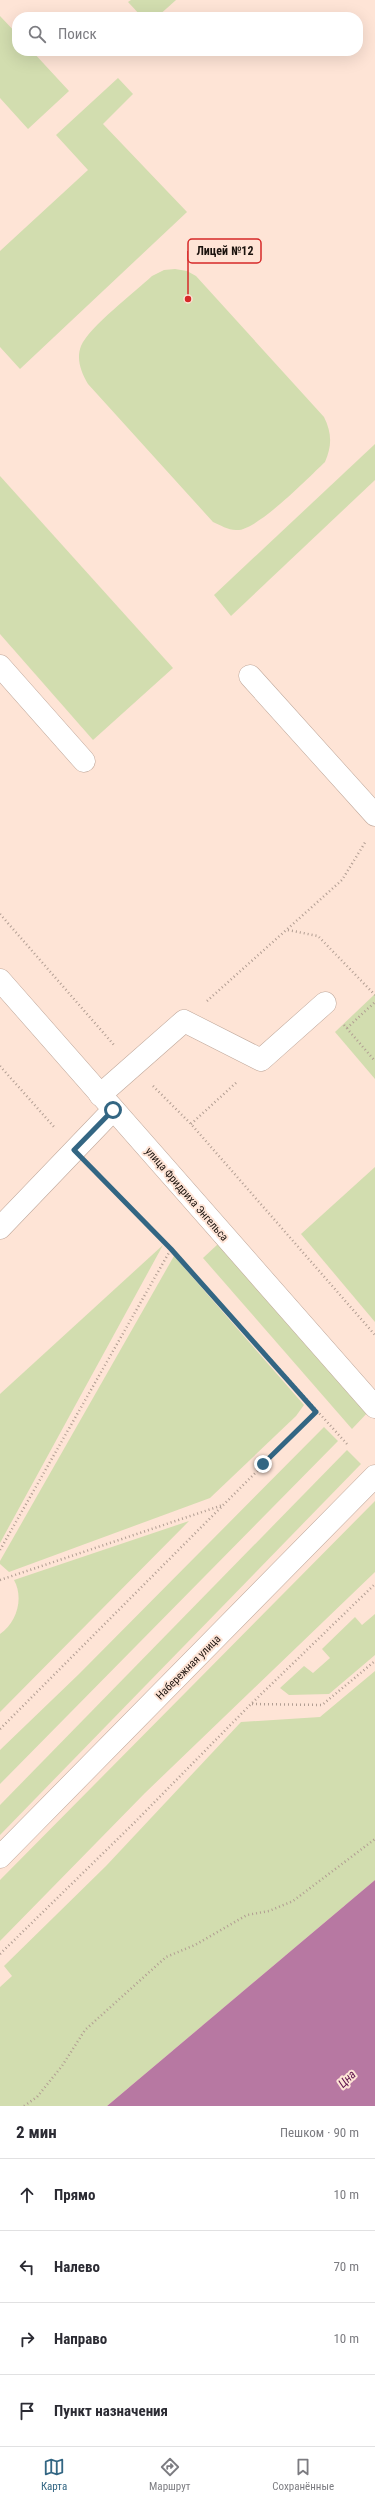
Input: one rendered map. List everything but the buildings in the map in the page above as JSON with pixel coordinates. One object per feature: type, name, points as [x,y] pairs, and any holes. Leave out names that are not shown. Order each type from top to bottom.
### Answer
[{"type":"street","points":[[0,666],[84,761]]},
{"type":"street","points":[[250,676],[373,825]]},
{"type":"street","name":"улица Фридриха Энгельса","points":[[0,980],[375,1407]]},
{"type":"street","points":[[0,1228],[74,1150],[106,1102],[134,1067],[184,1021],[261,1060],[325,1003]]},
{"type":"street","name":"Набережная улица","points":[[0,1857],[375,1476]]},
{"type":"path","points":[[184,1021],[342,880],[373,825]]},
{"type":"path","points":[[0,914],[134,1067],[191,1124],[375,1335]]},
{"type":"path","points":[[287,930],[318,936],[375,995]]},
{"type":"path","points":[[347,1028],[375,1002]]},
{"type":"path","points":[[325,1003],[375,1061]]},
{"type":"path","points":[[191,1124],[261,1060]]},
{"type":"path","points":[[0,1066],[74,1150],[171,1249],[316,1412],[347,1444]]},
{"type":"path","points":[[0,1550],[171,1249]]},
{"type":"path","points":[[0,1729],[316,1412]]},
{"type":"path","points":[[0,1580],[225,1504]]},
{"type":"path","points":[[0,1954],[135,1822],[251,1704],[375,1584]]},
{"type":"path","points":[[251,1704],[322,1705],[375,1662]]},
{"type":"path","points":[[24,2106],[37,2097],[62,2066],[85,2030],[166,1957],[195,1945],[247,1915],[269,1911],[293,1901],[375,1839]]},
{"type":"green space","points":[[131,0],[176,0],[163,12],[137,12],[128,2]]},
{"type":"green space","points":[[0,16],[12,29],[12,56],[37,56],[69,91],[28,129],[0,98]]},
{"type":"green space","points":[[118,78],[133,94],[103,124],[187,212],[20,369],[0,347],[0,251],[88,170],[56,135]]},
{"type":"green space","points":[[175,269],[187,271],[196,276],[324,417],[329,429],[330,445],[325,462],[295,491],[269,513],[245,528],[233,530],[213,522],[88,384],[80,365],[79,356],[81,346],[93,329],[152,276],[164,270]]},
{"type":"green space","points":[[375,444],[375,480],[231,616],[214,595]]},
{"type":"green space","points":[[0,476],[173,668],[93,740],[0,634]]},
{"type":"green space","points":[[375,994],[375,1079],[335,1032]]},
{"type":"green space","points":[[375,1167],[375,1322],[301,1234]]},
{"type":"green space","points":[[218,1244],[370,1410],[352,1429],[203,1258]]},
{"type":"green space","points":[[163,1245],[0,1543],[0,1394]]},
{"type":"green space","points":[[174,1256],[304,1405],[296,1416],[210,1498],[9,1572],[0,1564],[0,1561]]},
{"type":"green space","points":[[324,1427],[338,1441],[0,1784],[0,1750],[79,1674]]},
{"type":"green space","points":[[347,1450],[361,1464],[0,1835],[0,1805]]},
{"type":"green space","points":[[375,1501],[375,1572],[145,1793],[0,1941],[0,1880]]},
{"type":"green space","points":[[189,1521],[0,1712],[0,1634],[11,1623],[17,1609],[18,1594],[14,1580]]},
{"type":"green space","points":[[375,1614],[375,1655],[329,1694],[289,1695],[280,1688],[304,1666],[313,1673],[330,1658],[322,1649],[355,1617],[362,1625]]},
{"type":"green space","points":[[375,1671],[375,1880],[107,2106],[0,2106],[0,1987],[12,1976],[4,1966],[106,1866],[241,1722],[320,1717]]},
{"type":"water","name":"Цна","points":[[375,1880],[375,2106],[107,2106]]},
{"type":"place","name":"Лицей №12","points":[[188,299]]},
{"type":"route","points":[[113,1110],[74,1150],[171,1249],[316,1412],[263,1464]]}]
